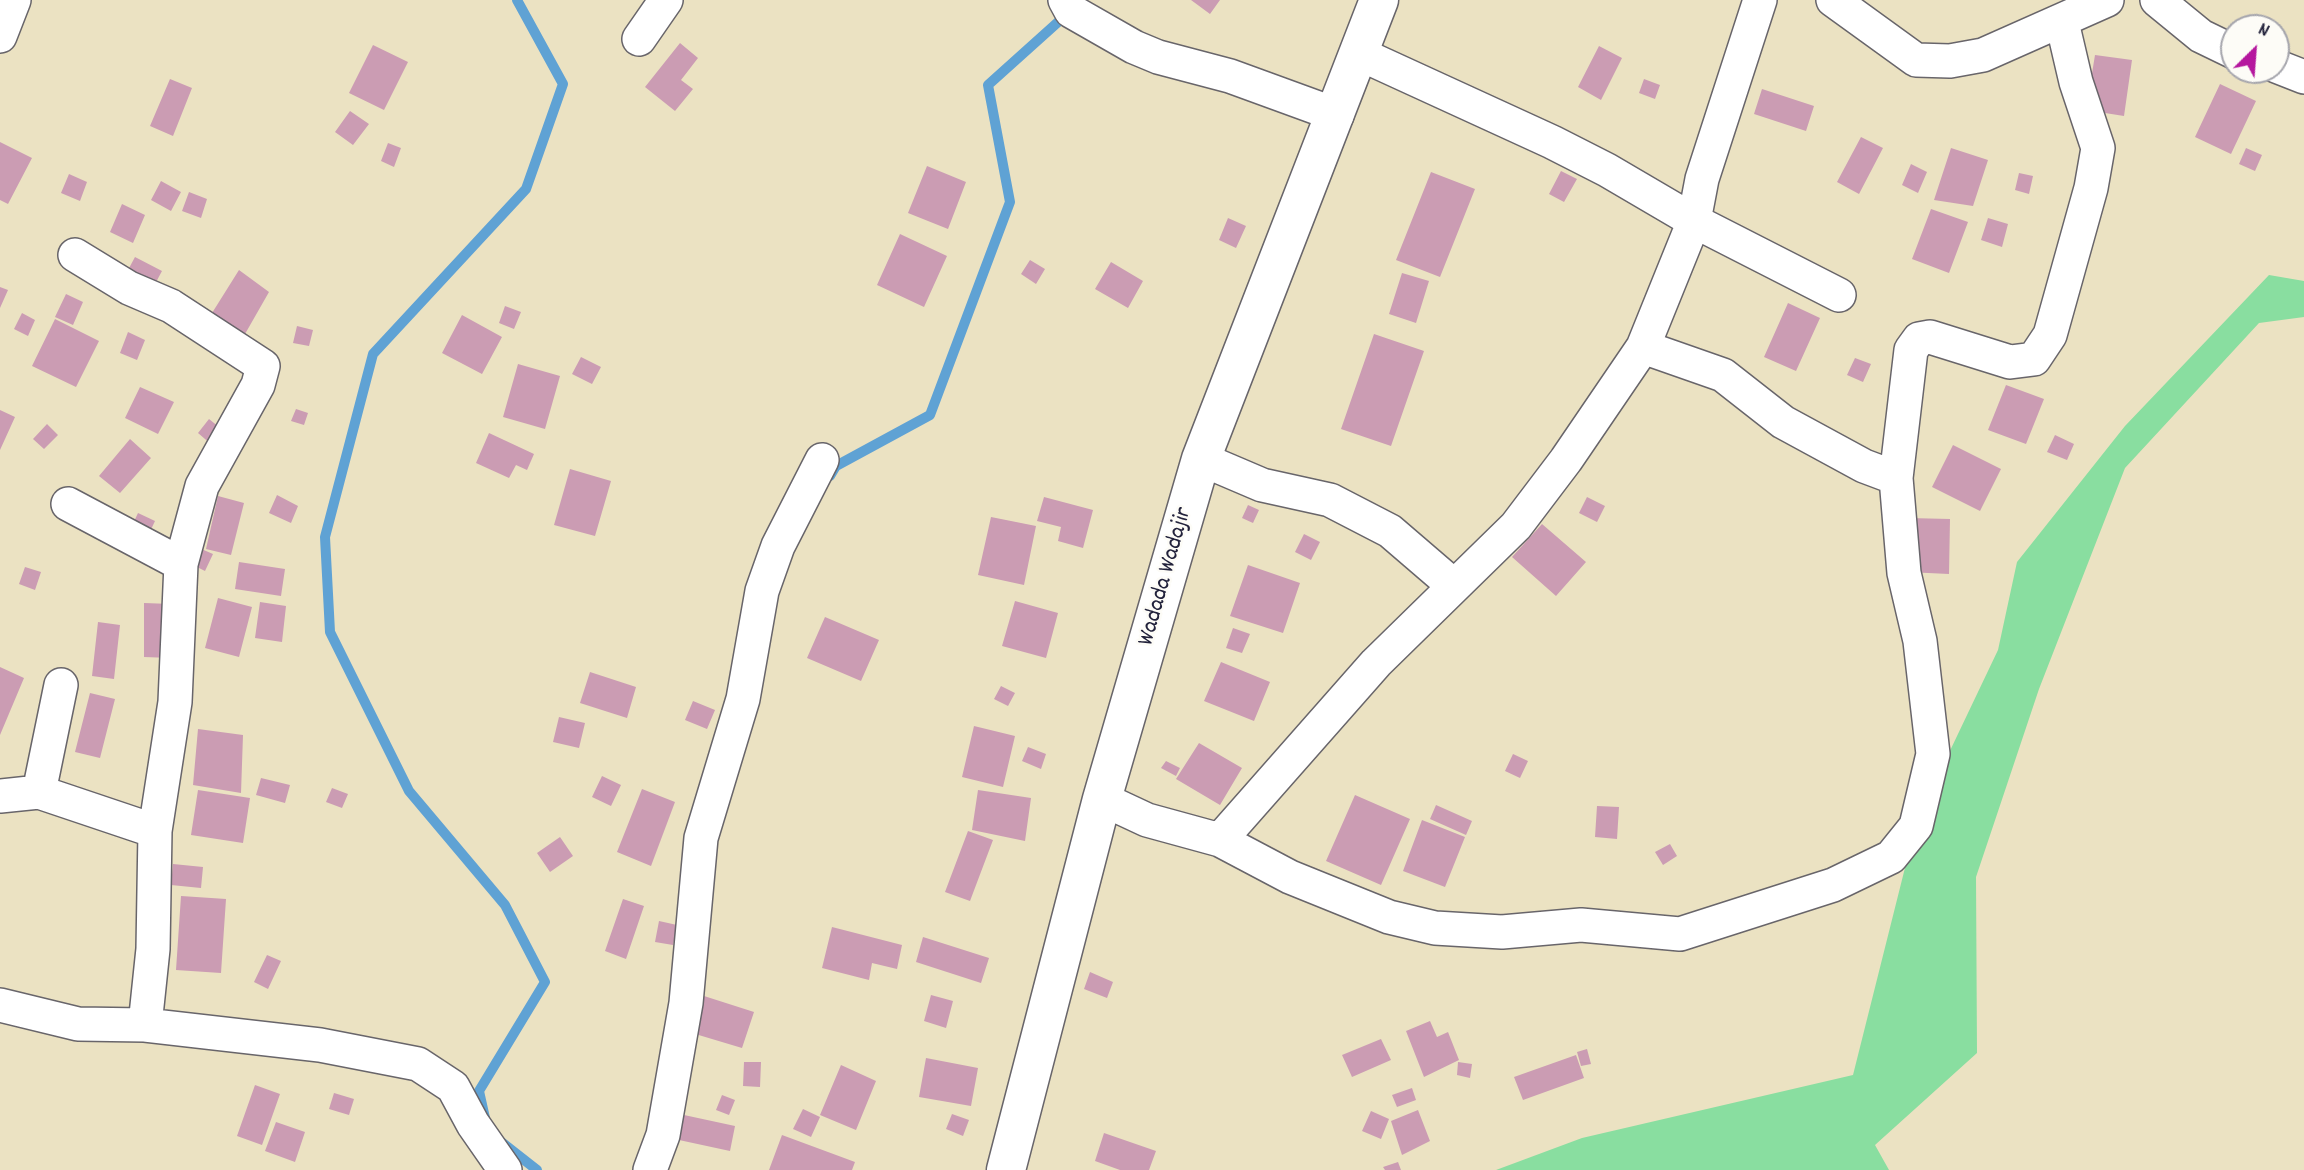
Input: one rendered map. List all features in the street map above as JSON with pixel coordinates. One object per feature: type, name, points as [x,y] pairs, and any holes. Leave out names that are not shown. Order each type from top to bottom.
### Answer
[{"type":"street","points":[[0,36],[15,0]]},
{"type":"street","points":[[639,39],[666,0]]},
{"type":"street","points":[[1065,0],[1071,10],[1135,47],[1230,76],[1337,115]]},
{"type":"street","name":"Wadada Wadajir","points":[[1006,1170],[1102,799],[1201,459],[1337,115],[1379,0]]},
{"type":"street","points":[[1220,840],[1376,663],[1516,526],[1566,460],[1643,347],[1694,221],[1702,178],[1760,0]]},
{"type":"street","points":[[1832,0],[1916,60],[1950,61],[1983,54],[2062,22],[2107,0]]},
{"type":"street","points":[[2157,0],[2201,37],[2220,46]]},
{"type":"street","points":[[1102,799],[1147,820],[1220,840],[1290,877],[1389,917],[1435,928],[1502,932],[1581,925],[1680,934],[1833,885],[1891,857],[1916,825],[1933,754],[1920,641],[1904,573],[1896,478],[1911,350],[1919,339],[1930,337],[2010,362],[2034,359],[2050,335],[2091,188],[2098,148],[2076,82],[2062,22]]},
{"type":"street","points":[[1360,54],[1563,148],[1694,221],[1839,295]]},
{"type":"street","points":[[75,255],[129,288],[171,306],[263,366],[258,385],[202,486],[181,564],[175,702],[155,831],[153,949],[145,1026]]},
{"type":"street","points":[[1643,347],[1723,375],[1783,422],[1864,467],[1896,478]]},
{"type":"street","points":[[1201,459],[1262,485],[1330,500],[1390,531],[1454,586]]},
{"type":"street","points":[[650,1170],[663,1135],[686,1003],[701,838],[743,699],[762,591],[778,547],[822,460]]},
{"type":"street","points":[[68,504],[181,564]]},
{"type":"street","points":[[39,792],[61,685]]},
{"type":"street","points":[[0,796],[39,792],[155,831]]},
{"type":"street","points":[[0,1005],[78,1024],[145,1026],[320,1045],[418,1064],[453,1087],[473,1124],[505,1170]]},
{"type":"green space","points":[[2269,275],[2304,281],[2304,317],[2259,323],[2125,468],[2039,689],[1976,877],[1977,1053],[1875,1145],[1889,1170],[1496,1170],[1582,1138],[1853,1075],[1917,820],[1998,650],[2017,562],[2125,426]]},
{"type":"building","points":[[1191,0],[1220,0],[1210,14]]},
{"type":"building","points":[[680,43],[698,58],[681,80],[693,89],[675,111],[645,87]]},
{"type":"building","points":[[373,45],[408,62],[384,110],[349,93]]},
{"type":"building","points":[[1599,46],[1622,58],[1601,100],[1578,87]]},
{"type":"building","points":[[2095,55],[2132,60],[2124,116],[2086,110]]},
{"type":"building","points":[[170,79],[192,88],[173,136],[150,126]]},
{"type":"building","points":[[1644,79],[1660,85],[1655,99],[1639,93]]},
{"type":"building","points":[[2220,84],[2256,101],[2231,154],[2195,137]]},
{"type":"building","points":[[1762,89],[1814,106],[1806,131],[1754,114]]},
{"type":"building","points":[[350,111],[369,124],[353,145],[335,132]]},
{"type":"building","points":[[1861,137],[1883,148],[1859,194],[1837,182]]},
{"type":"building","points":[[0,142],[32,158],[8,204],[0,200]]},
{"type":"building","points":[[388,143],[401,148],[394,167],[381,161]]},
{"type":"building","points":[[1951,148],[1988,160],[1973,206],[1934,200]]},
{"type":"building","points":[[2246,148],[2262,155],[2255,171],[2239,164]]},
{"type":"building","points":[[1911,164],[1927,172],[1918,193],[1902,185]]},
{"type":"building","points":[[927,166],[966,182],[948,229],[908,213]]},
{"type":"building","points":[[1561,171],[1577,179],[1564,202],[1549,194]]},
{"type":"building","points":[[1431,172],[1475,189],[1440,277],[1396,260]]},
{"type":"building","points":[[2019,173],[2033,176],[2029,194],[2015,190]]},
{"type":"building","points":[[69,174],[87,182],[80,201],[61,193]]},
{"type":"building","points":[[161,181],[181,192],[171,211],[151,200]]},
{"type":"building","points":[[189,192],[207,199],[201,218],[182,211]]},
{"type":"building","points":[[122,204],[145,215],[133,243],[110,232]]},
{"type":"building","points":[[1931,209],[1968,222],[1949,273],[1912,259]]},
{"type":"building","points":[[1228,218],[1246,226],[1236,248],[1219,240]]},
{"type":"building","points":[[1988,218],[2008,224],[2002,247],[1981,240]]},
{"type":"building","points":[[900,234],[947,256],[924,307],[877,285]]},
{"type":"building","points":[[135,257],[162,271],[155,284],[128,270]]},
{"type":"building","points":[[1030,260],[1045,269],[1036,284],[1021,274]]},
{"type":"building","points":[[1111,262],[1143,281],[1128,308],[1095,289]]},
{"type":"building","points":[[239,270],[269,292],[241,341],[207,321]]},
{"type":"building","points":[[1402,273],[1429,281],[1416,323],[1389,314]]},
{"type":"building","points":[[0,287],[8,290],[0,308]]},
{"type":"building","points":[[66,294],[83,302],[73,325],[55,317]]},
{"type":"building","points":[[1788,303],[1820,318],[1796,371],[1764,357]]},
{"type":"building","points":[[505,306],[521,312],[514,329],[499,323]]},
{"type":"building","points":[[22,313],[35,320],[28,336],[14,329]]},
{"type":"building","points":[[462,315],[502,337],[482,374],[442,353]]},
{"type":"building","points":[[55,319],[99,341],[76,387],[32,366]]},
{"type":"building","points":[[297,326],[313,330],[309,346],[293,343]]},
{"type":"building","points":[[128,332],[145,340],[137,360],[120,353]]},
{"type":"building","points":[[1374,334],[1424,351],[1391,446],[1341,429]]},
{"type":"building","points":[[581,357],[601,367],[592,384],[572,374]]},
{"type":"building","points":[[1855,358],[1871,364],[1863,382],[1847,375]]},
{"type":"building","points":[[518,364],[560,376],[545,429],[503,417]]},
{"type":"building","points":[[2006,385],[2044,399],[2026,444],[1988,430]]},
{"type":"building","points":[[140,387],[174,402],[158,434],[125,418]]},
{"type":"building","points":[[296,409],[308,413],[304,425],[291,421]]},
{"type":"building","points":[[0,410],[15,417],[0,450]]},
{"type":"building","points":[[209,419],[224,431],[212,445],[198,433]]},
{"type":"building","points":[[47,424],[58,435],[44,449],[33,439]]},
{"type":"building","points":[[489,433],[534,454],[527,470],[516,465],[509,478],[476,463]]},
{"type":"building","points":[[2055,435],[2074,444],[2067,460],[2047,452]]},
{"type":"building","points":[[130,439],[151,458],[120,493],[99,476]]},
{"type":"building","points":[[1953,445],[2001,469],[1980,511],[1932,487]]},
{"type":"building","points":[[570,469],[611,481],[595,536],[554,525]]},
{"type":"building","points":[[277,495],[298,506],[291,523],[269,513]]},
{"type":"building","points":[[218,496],[244,503],[231,555],[206,549]]},
{"type":"building","points":[[1044,497],[1093,510],[1083,548],[1058,541],[1061,527],[1037,521]]},
{"type":"building","points":[[1587,497],[1605,506],[1597,522],[1579,513]]},
{"type":"building","points":[[1248,505],[1259,510],[1253,523],[1242,518]]},
{"type":"building","points":[[138,513],[155,521],[147,538],[130,530]]},
{"type":"building","points":[[991,517],[1036,526],[1024,585],[978,575]]},
{"type":"building","points":[[1908,518],[1950,519],[1949,574],[1907,572]]},
{"type":"building","points":[[1542,524],[1586,562],[1556,596],[1512,557]]},
{"type":"building","points":[[1304,534],[1320,542],[1311,560],[1295,552]]},
{"type":"building","points":[[199,548],[213,554],[205,571],[191,564]]},
{"type":"building","points":[[239,562],[285,569],[281,596],[235,589]]},
{"type":"building","points":[[1248,565],[1300,583],[1283,633],[1230,616]]},
{"type":"building","points":[[25,567],[41,572],[35,590],[19,584]]},
{"type":"building","points":[[218,598],[252,607],[239,657],[205,648]]},
{"type":"building","points":[[1015,601],[1058,613],[1046,658],[1002,646]]},
{"type":"building","points":[[260,602],[286,606],[282,642],[255,638]]},
{"type":"building","points":[[144,603],[171,604],[171,658],[144,657]]},
{"type":"building","points":[[825,617],[879,640],[861,681],[807,658]]},
{"type":"building","points":[[98,622],[120,625],[114,679],[92,676]]},
{"type":"building","points":[[1233,628],[1250,634],[1242,653],[1226,648]]},
{"type":"building","points":[[1221,662],[1270,682],[1254,721],[1204,701]]},
{"type":"building","points":[[0,667],[24,678],[0,735]]},
{"type":"building","points":[[590,672],[636,687],[627,718],[580,703]]},
{"type":"building","points":[[1001,686],[1015,693],[1008,706],[994,699]]},
{"type":"building","points":[[90,693],[115,699],[100,758],[75,752]]},
{"type":"building","points":[[693,701],[715,710],[707,729],[685,720]]},
{"type":"building","points":[[559,717],[585,723],[579,748],[553,742]]},
{"type":"building","points":[[974,726],[1015,736],[1003,787],[962,777]]},
{"type":"building","points":[[198,729],[243,735],[241,793],[193,785]]},
{"type":"building","points":[[1199,743],[1242,768],[1220,805],[1176,779]]},
{"type":"building","points":[[1028,747],[1046,754],[1041,769],[1022,761]]},
{"type":"building","points":[[1513,754],[1528,761],[1520,778],[1505,771]]},
{"type":"building","points":[[1166,761],[1180,768],[1176,776],[1161,768]]},
{"type":"building","points":[[602,776],[621,785],[611,806],[592,797]]},
{"type":"building","points":[[261,778],[290,785],[285,803],[256,795]]},
{"type":"building","points":[[332,788],[348,794],[342,808],[326,802]]},
{"type":"building","points":[[642,789],[675,802],[651,866],[617,852]]},
{"type":"building","points":[[198,790],[250,798],[243,843],[191,835]]},
{"type":"building","points":[[978,790],[1031,798],[1025,841],[972,830]]},
{"type":"building","points":[[1355,795],[1410,819],[1381,885],[1326,861]]},
{"type":"building","points":[[1436,805],[1472,821],[1466,835],[1430,819]]},
{"type":"building","points":[[1597,806],[1619,807],[1617,839],[1595,837]]},
{"type":"building","points":[[1422,820],[1465,837],[1445,887],[1403,871]]},
{"type":"building","points":[[968,831],[993,840],[970,901],[945,892]]},
{"type":"building","points":[[560,837],[573,856],[550,872],[537,853]]},
{"type":"building","points":[[1670,844],[1677,856],[1663,865],[1655,852]]},
{"type":"building","points":[[173,864],[203,867],[201,888],[171,885]]},
{"type":"building","points":[[181,896],[226,899],[221,973],[176,970]]},
{"type":"building","points":[[623,899],[644,906],[626,959],[605,951]]},
{"type":"building","points":[[659,921],[677,925],[673,945],[655,942]]},
{"type":"building","points":[[832,927],[902,945],[897,969],[872,963],[869,980],[822,968]]},
{"type":"building","points":[[923,937],[989,958],[981,983],[916,962]]},
{"type":"building","points":[[267,955],[281,961],[268,989],[254,982]]},
{"type":"building","points":[[1090,972],[1113,982],[1107,998],[1084,989]]},
{"type":"building","points":[[931,995],[953,1001],[946,1028],[924,1021]]},
{"type":"building","points":[[704,996],[754,1012],[742,1048],[692,1033]]},
{"type":"building","points":[[1430,1021],[1437,1037],[1448,1032],[1459,1060],[1424,1077],[1406,1031]]},
{"type":"building","points":[[1381,1039],[1391,1060],[1352,1077],[1342,1055]]},
{"type":"building","points":[[1587,1049],[1591,1064],[1581,1066],[1577,1052]]},
{"type":"building","points":[[1576,1055],[1584,1078],[1523,1100],[1514,1077]]},
{"type":"building","points":[[926,1058],[978,1068],[971,1106],[919,1097]]},
{"type":"building","points":[[744,1062],[761,1062],[760,1087],[743,1086]]},
{"type":"building","points":[[1458,1062],[1472,1064],[1470,1078],[1457,1075]]},
{"type":"building","points":[[841,1065],[876,1081],[856,1130],[820,1115]]},
{"type":"building","points":[[255,1085],[280,1094],[262,1145],[237,1136]]},
{"type":"building","points":[[1412,1088],[1416,1100],[1397,1107],[1392,1095]]},
{"type":"building","points":[[334,1093],[354,1099],[349,1115],[329,1109]]},
{"type":"building","points":[[722,1095],[735,1100],[729,1115],[716,1110]]},
{"type":"building","points":[[803,1109],[820,1117],[811,1137],[793,1129]]},
{"type":"building","points":[[1418,1110],[1430,1141],[1402,1155],[1391,1121]]},
{"type":"building","points":[[1371,1111],[1389,1119],[1381,1139],[1362,1131]]},
{"type":"building","points":[[952,1114],[969,1120],[963,1136],[946,1129]]},
{"type":"building","points":[[684,1115],[735,1126],[730,1151],[679,1140]]},
{"type":"building","points":[[276,1122],[305,1132],[295,1162],[265,1151]]},
{"type":"building","points":[[1104,1133],[1156,1151],[1149,1170],[1120,1170],[1095,1161]]},
{"type":"building","points":[[782,1135],[855,1162],[852,1170],[769,1170]]},
{"type":"building","points":[[1398,1162],[1401,1170],[1385,1170],[1383,1167]]},
{"type":"waterway","points":[[485,1118],[479,1091],[545,982],[505,905],[409,791],[330,632],[325,537],[373,354],[526,189],[563,84],[517,0]]},
{"type":"waterway","points":[[830,476],[836,466],[930,415],[1010,202],[988,85],[1067,14]]},
{"type":"waterway","points":[[500,1141],[537,1170]]}]
